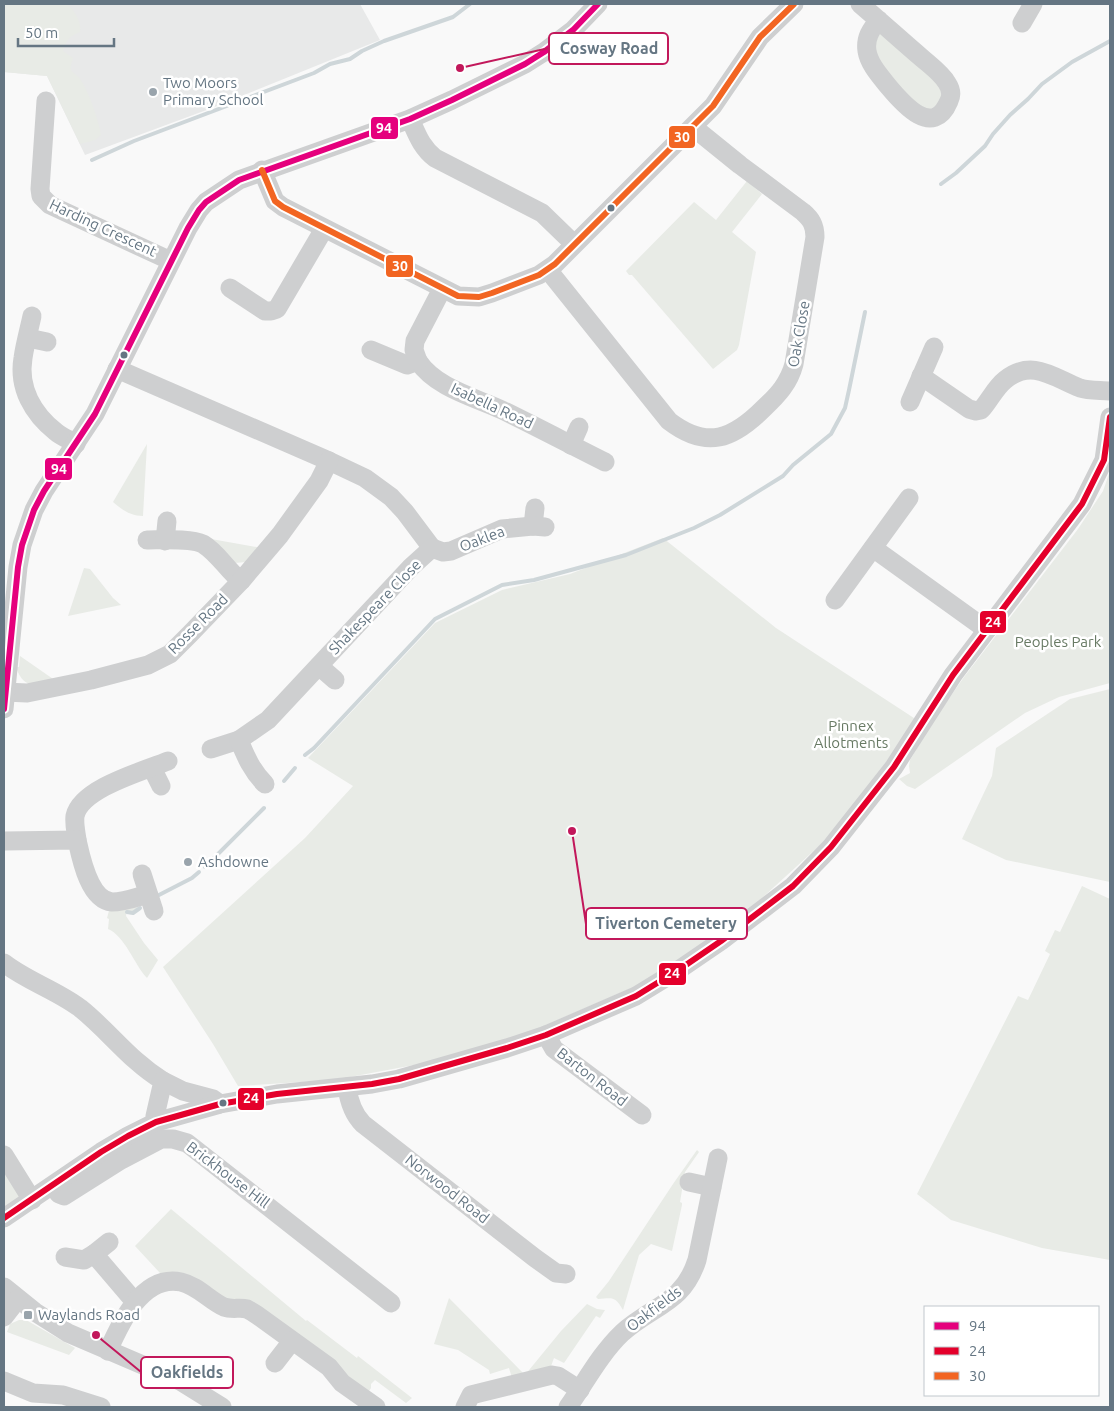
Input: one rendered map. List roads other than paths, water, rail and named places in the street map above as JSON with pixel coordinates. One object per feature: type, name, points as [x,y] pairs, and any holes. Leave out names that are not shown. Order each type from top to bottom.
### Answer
[{"type":"street","points":[[4,700],[22,545],[31,519],[44,491],[95,414],[171,261],[199,210],[206,202],[239,180],[262,170],[410,119],[495,79],[544,52],[573,30],[598,4]]},
{"type":"street","points":[[262,170],[275,201],[282,207],[442,289],[458,296],[479,297],[548,270],[693,127],[722,94],[760,37],[794,4]]},
{"type":"street","points":[[860,4],[879,20],[946,81],[951,92],[950,99],[946,108],[938,115],[929,118],[921,117],[912,112],[874,68],[867,52],[867,40],[871,30],[879,20]]},
{"type":"street","points":[[1022,23],[1033,4]]},
{"type":"street","name":"Harding Crescent","points":[[46,101],[50,132],[40,190],[45,201],[57,209],[147,248],[171,261]]},
{"type":"street","points":[[410,119],[426,151],[434,158],[542,213],[574,244]]},
{"type":"street","name":"Oak Close","points":[[548,270],[669,421],[687,433],[702,437],[725,436],[743,427],[772,401],[786,385],[794,364],[815,237],[813,225],[810,218],[693,127]]},
{"type":"street","points":[[230,288],[265,311],[277,309],[324,229]]},
{"type":"street","points":[[371,350],[407,365],[418,361],[414,350],[415,341],[442,289]]},
{"type":"street","points":[[32,316],[23,359],[24,390],[29,402],[39,415],[56,432],[76,444]]},
{"type":"street","points":[[28,338],[47,342]]},
{"type":"street","points":[[910,402],[934,347]]},
{"type":"street","name":"Isabella Road","points":[[418,361],[424,370],[438,381],[605,462]]},
{"type":"street","points":[[117,369],[398,491],[410,517],[432,548]]},
{"type":"street","points":[[921,376],[969,409],[976,411],[981,410],[997,387],[1006,379],[1023,371],[1034,370],[1048,373],[1081,389],[1110,390]]},
{"type":"street","points":[[6,1217],[128,1136],[156,1122],[220,1104],[277,1094],[372,1084],[418,1074],[546,1035],[636,996],[721,941],[794,886],[831,847],[894,767],[953,674],[1082,504],[1104,460],[1110,417]]},
{"type":"street","points":[[571,445],[579,427]]},
{"type":"street","name":"Rosse Road","points":[[4,700],[27,693],[130,671],[160,660],[178,646],[241,580],[280,535],[319,481],[329,460]]},
{"type":"street","points":[[835,600],[909,498]]},
{"type":"street","name":"Oaklea","points":[[432,548],[442,552],[451,552],[502,529],[538,520]]},
{"type":"street","points":[[167,521],[156,540],[202,544],[213,552],[241,580]]},
{"type":"street","name":"Shakespeare Close","points":[[211,749],[239,740],[268,720],[432,548]]},
{"type":"street","points":[[873,548],[987,630]]},
{"type":"street","name":"Shakespeare Close","points":[[319,666],[335,680]]},
{"type":"street","points":[[239,740],[247,762],[265,784]]},
{"type":"street","points":[[142,874],[151,902],[110,902],[100,898],[88,878],[77,840],[74,825],[75,814],[86,800],[110,784],[160,764],[162,786]]},
{"type":"street","points":[[4,841],[77,840]]},
{"type":"street","points":[[4,964],[13,971],[60,995],[78,1007],[131,1058],[163,1081],[183,1091],[213,1099],[220,1104]]},
{"type":"street","name":"Barton Road","points":[[546,1035],[554,1048],[642,1115]]},
{"type":"street","points":[[156,1122],[155,1116],[163,1081]]},
{"type":"street","name":"Norwood Road","points":[[347,1087],[351,1107],[364,1124],[535,1258],[556,1273],[566,1274]]},
{"type":"street","name":"Brickhouse Hill","points":[[53,1186],[58,1194],[64,1196],[121,1160],[154,1143],[167,1138],[181,1140],[220,1168],[391,1303]]},
{"type":"street","points":[[4,1155],[28,1202]]},
{"type":"street","name":"Oakfields","points":[[568,1407],[609,1348],[622,1334],[636,1322],[676,1296],[692,1276],[718,1158]]},
{"type":"street","points":[[689,1182],[712,1187]]},
{"type":"street","points":[[65,1257],[84,1260],[110,1242]]},
{"type":"street","points":[[94,1254],[135,1302]]},
{"type":"street","points":[[108,1351],[124,1318],[135,1302],[162,1283],[181,1282],[200,1290],[224,1307],[247,1309],[329,1368],[342,1383],[376,1407]]},
{"type":"street","points":[[4,1287],[54,1325],[108,1351],[180,1381],[222,1407]]},
{"type":"street","points":[[4,1317],[18,1299]]},
{"type":"street","points":[[275,1363],[292,1341]]},
{"type":"street","points":[[465,1407],[472,1395],[552,1375],[558,1376],[580,1390]]},
{"type":"street","points":[[4,1381],[33,1392],[63,1395],[101,1407]]},
{"type":"waterway","points":[[92,160],[134,141],[314,73],[330,64],[350,59],[384,41],[453,17],[470,4]]},
{"type":"waterway","points":[[941,184],[985,146],[1010,115],[1042,84],[1072,62],[1110,41]]},
{"type":"waterway","points":[[305,755],[314,748],[435,619],[502,585],[534,580],[626,555],[694,528],[720,515],[783,476],[793,465],[831,434],[845,408],[865,312]]},
{"type":"waterway","points":[[284,781],[295,768]]},
{"type":"waterway","points":[[205,867],[264,808]]},
{"type":"waterway","points":[[157,896],[192,878],[199,872]]},
{"type":"waterway","points":[[127,912],[133,913],[140,908]]},
{"type":"place","name":"Cosway Road","points":[[460,68]]},
{"type":"place","name":"Two Moors Primary School","points":[[153,92]]},
{"type":"place","name":"Tiverton Cemetery","points":[[572,831]]},
{"type":"place","name":"Ashdowne","points":[[188,862]]},
{"type":"place","name":"Waylands Road","points":[[28,1315]]},
{"type":"place","name":"Oakfields","points":[[96,1335]]},
{"type":"park label","name":"Peoples Park","points":[[1058,642]]},
{"type":"park label","name":"Pinnex Allotments","points":[[851,734]]}]
